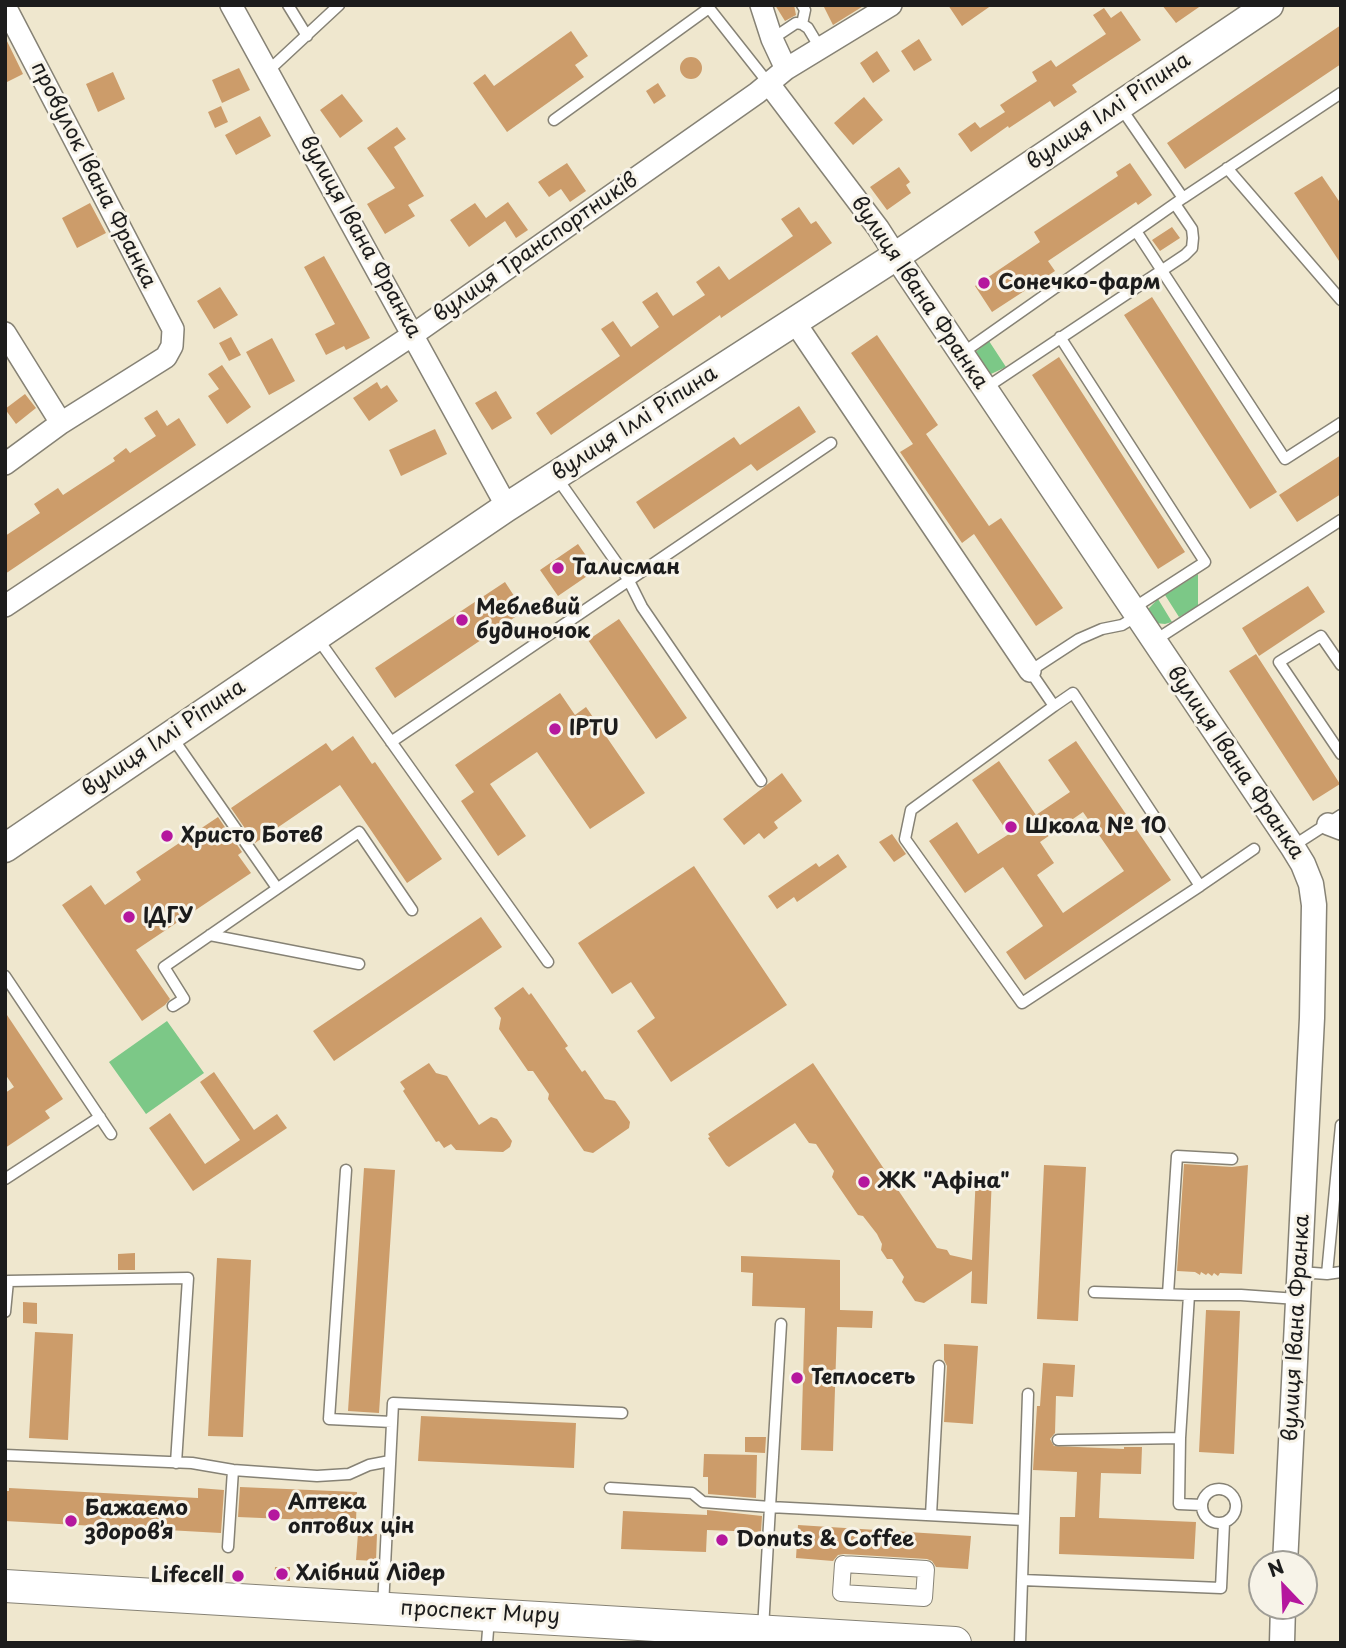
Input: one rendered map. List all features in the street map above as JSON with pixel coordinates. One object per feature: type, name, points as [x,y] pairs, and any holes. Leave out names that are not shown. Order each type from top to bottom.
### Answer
[{"type":"main road","name":"вулиця Іллі Ріпина","points":[[5,848],[507,507],[896,256],[1269,5]]},
{"type":"main road","name":"проспект Миру","points":[[5,1586],[383,1608],[488,1628],[955,1643]]},
{"type":"street","name":"вулиця Івана Франка","points":[[231,5],[507,507]]},
{"type":"street","points":[[761,5],[786,69]]},
{"type":"street","name":"вулиця Транспортників","points":[[5,606],[414,334],[769,84],[786,69],[891,5]]},
{"type":"street","name":"провулок Івана Франка","points":[[5,6],[173,329],[172,346],[166,357],[61,424]]},
{"type":"street","name":"вулиця Івана Франка","points":[[769,84],[878,228],[1292,846],[1311,884],[1314,905],[1312,1018],[1286,1550]]},
{"type":"street","points":[[794,321],[1030,671]]},
{"type":"street","points":[[5,333],[61,424],[5,464]]},
{"type":"street","points":[[843,1564],[926,1569],[924,1598],[841,1593],[843,1564]]},
{"type":"street","points":[[1282,1643],[1283,1620]]},
{"type":"lane","points":[[288,5],[307,36]]},
{"type":"lane","points":[[268,71],[339,5]]},
{"type":"lane","points":[[802,5],[802,24]]},
{"type":"lane","points":[[554,120],[709,8],[769,84]]},
{"type":"lane","points":[[772,38],[796,23],[802,24],[808,28],[820,48]]},
{"type":"lane","points":[[961,354],[1227,168],[1341,93]]},
{"type":"lane","points":[[984,388],[1192,248],[1192,229],[1179,201],[1119,106]]},
{"type":"lane","points":[[1227,168],[1341,300]]},
{"type":"lane","points":[[1136,231],[1163,268],[1187,312],[1284,459],[1341,422]]},
{"type":"lane","points":[[1054,706],[1030,671],[1079,639],[1102,629],[1123,625],[1135,612],[1205,562],[1059,337]]},
{"type":"lane","points":[[391,742],[831,443]]},
{"type":"lane","points":[[555,476],[628,579],[642,607],[761,781]]},
{"type":"lane","points":[[1154,641],[1341,520]]},
{"type":"lane","points":[[316,636],[548,962]]},
{"type":"lane","points":[[1341,665],[1321,636],[1279,662],[1341,754]]},
{"type":"lane","points":[[1200,886],[1073,693],[911,810],[905,839],[1023,1003],[1200,886],[1254,849]]},
{"type":"lane","points":[[171,734],[277,888]]},
{"type":"lane","points":[[1292,846],[1337,823]]},
{"type":"lane","points":[[173,1006],[184,999],[164,967],[359,832],[412,910]]},
{"type":"lane","points":[[210,935],[359,964]]},
{"type":"lane","points":[[5,976],[111,1134]]},
{"type":"lane","points":[[5,1179],[100,1117]]},
{"type":"lane","points":[[1327,1274],[1341,1125]]},
{"type":"lane","points":[[1168,1294],[1177,1156],[1232,1159]]},
{"type":"lane","points":[[346,1170],[329,1419],[391,1422]]},
{"type":"lane","points":[[1300,1272],[1341,1272]]},
{"type":"lane","points":[[5,1312],[8,1280],[188,1278],[176,1463]]},
{"type":"lane","points":[[1094,1292],[1298,1299]]},
{"type":"lane","points":[[1189,1295],[1180,1438],[1179,1504],[1202,1505]]},
{"type":"lane","points":[[763,1636],[781,1324]]},
{"type":"lane","points":[[931,1515],[939,1366]]},
{"type":"lane","points":[[1020,1643],[1028,1394]]},
{"type":"lane","points":[[383,1608],[393,1403],[622,1413]]},
{"type":"lane","points":[[1058,1440],[1180,1438]]},
{"type":"lane","points":[[5,1455],[176,1463],[317,1476],[349,1474],[369,1465],[390,1461]]},
{"type":"lane","points":[[228,1547],[233,1470]]},
{"type":"lane","points":[[610,1488],[692,1493],[703,1502],[1024,1520]]},
{"type":"lane","points":[[1221,1489],[1229,1492],[1236,1507],[1232,1518],[1224,1523],[1216,1523],[1208,1520],[1202,1505],[1204,1497],[1213,1490],[1221,1489]]},
{"type":"lane","points":[[1023,1580],[1222,1588],[1224,1523]]},
{"type":"green space","points":[[989,341],[1006,367],[987,374],[973,354]]},
{"type":"green space","points":[[1198,574],[1198,606],[1179,617],[1165,595]]},
{"type":"green space","points":[[1158,599],[1172,622],[1155,623],[1147,610]]},
{"type":"green space","points":[[167,1021],[204,1073],[146,1114],[109,1062]]},
{"type":"building","points":[[775,5],[794,5],[796,15],[785,21]]},
{"type":"building","points":[[823,5],[865,5],[833,25]]},
{"type":"building","points":[[948,5],[992,5],[962,26]]},
{"type":"building","points":[[1162,5],[1202,5],[1176,23]]},
{"type":"building","points":[[1104,8],[1111,18],[1121,11],[1141,40],[1072,85],[1077,92],[1054,107],[1050,101],[971,152],[958,134],[975,122],[980,128],[1005,112],[1000,105],[1037,81],[1032,72],[1051,60],[1056,67],[1106,34],[1093,15]]},
{"type":"building","points":[[1341,25],[1341,64],[1185,169],[1167,143]]},
{"type":"building","points":[[571,31],[588,56],[575,65],[584,77],[507,132],[473,83],[485,74],[494,86]]},
{"type":"building","points":[[5,37],[23,74],[5,83]]},
{"type":"building","points":[[919,39],[932,60],[914,71],[901,51]]},
{"type":"building","points":[[877,51],[890,71],[873,83],[860,63]]},
{"type":"building","points":[[691,57],[699,60],[702,68],[699,76],[691,79],[683,76],[680,68],[683,60]]},
{"type":"building","points":[[239,68],[250,90],[222,103],[212,80]]},
{"type":"building","points":[[113,72],[125,99],[98,112],[86,84]]},
{"type":"building","points":[[658,83],[666,96],[654,104],[646,91]]},
{"type":"building","points":[[342,94],[363,121],[340,138],[320,110]]},
{"type":"building","points":[[864,97],[883,120],[853,145],[834,123]]},
{"type":"building","points":[[221,106],[228,122],[215,128],[208,112]]},
{"type":"building","points":[[260,116],[271,136],[236,155],[225,135]]},
{"type":"building","points":[[397,127],[406,139],[394,147],[424,196],[408,205],[415,216],[385,234],[367,204],[395,188],[367,148]]},
{"type":"building","points":[[567,163],[586,191],[570,202],[561,189],[549,197],[538,182]]},
{"type":"building","points":[[1130,163],[1152,195],[1138,205],[1136,202],[1048,261],[1055,271],[992,312],[975,286],[1040,242],[1034,232],[1118,176],[1116,172]]},
{"type":"building","points":[[899,167],[910,182],[906,185],[911,193],[887,210],[870,187]]},
{"type":"building","points":[[1322,176],[1341,204],[1341,264],[1294,193]]},
{"type":"building","points":[[508,202],[528,230],[516,238],[505,221],[469,247],[450,220],[475,203],[486,218]]},
{"type":"building","points":[[90,203],[106,233],[77,248],[62,218]]},
{"type":"building","points":[[799,207],[811,224],[816,221],[832,243],[721,318],[720,315],[551,435],[536,413],[620,356],[601,329],[613,321],[631,347],[659,327],[642,302],[657,292],[673,316],[705,295],[696,282],[719,266],[729,280],[793,236],[781,219]]},
{"type":"building","points":[[1172,227],[1180,238],[1160,251],[1152,240]]},
{"type":"building","points":[[324,256],[370,338],[346,350],[344,346],[326,355],[315,334],[335,324],[304,267]]},
{"type":"building","points":[[220,287],[238,315],[214,329],[197,301]]},
{"type":"building","points":[[1152,297],[1277,492],[1250,509],[1124,315]]},
{"type":"building","points":[[877,335],[938,425],[926,434],[989,526],[1001,518],[1063,608],[1036,626],[974,534],[962,543],[900,452],[913,444],[851,353]]},
{"type":"building","points":[[231,337],[241,355],[229,361],[219,343]]},
{"type":"building","points":[[272,338],[295,381],[269,395],[246,352]]},
{"type":"building","points":[[1059,357],[1185,552],[1158,569],[1032,375]]},
{"type":"building","points":[[222,365],[251,407],[227,424],[208,396],[219,389],[208,374]]},
{"type":"building","points":[[377,382],[381,389],[387,385],[398,401],[369,421],[353,398]]},
{"type":"building","points":[[496,391],[512,418],[492,430],[475,403]]},
{"type":"building","points":[[25,394],[36,408],[16,424],[5,409]]},
{"type":"building","points":[[799,406],[816,432],[757,471],[751,464],[654,529],[636,502],[734,437],[740,445]]},
{"type":"building","points":[[157,410],[167,426],[179,418],[196,445],[5,574],[5,536],[40,513],[34,504],[58,488],[63,495],[115,461],[113,458],[126,448],[130,453],[156,436],[144,418]]},
{"type":"building","points":[[435,429],[447,454],[401,476],[389,450]]},
{"type":"building","points":[[1341,455],[1341,494],[1297,522],[1279,495]]},
{"type":"building","points":[[578,544],[596,570],[558,596],[540,570]]},
{"type":"building","points":[[505,582],[524,611],[395,698],[375,668]]},
{"type":"building","points":[[1308,586],[1325,612],[1259,656],[1242,628]]},
{"type":"building","points":[[619,619],[687,718],[656,739],[588,640]]},
{"type":"building","points":[[1256,654],[1340,784],[1313,801],[1229,671]]},
{"type":"building","name":"IPTU","points":[[560,693],[575,715],[586,707],[645,793],[590,829],[537,752],[490,784],[526,836],[498,856],[461,801],[474,792],[455,765]]},
{"type":"building","points":[[353,736],[372,764],[375,762],[442,859],[407,883],[340,785],[255,843],[231,808],[326,743],[332,751]]},
{"type":"building","points":[[1076,741],[1171,880],[1025,980],[1006,952],[1043,926],[1003,867],[965,893],[929,841],[957,822],[978,854],[1009,834],[972,780],[999,761],[1036,815],[1070,792],[1048,760]],"holes":[[[1083,812],[1124,871],[1063,913],[1037,875],[1054,863],[1040,842]]]},
{"type":"building","points":[[782,773],[802,801],[774,822],[778,828],[764,839],[759,833],[744,845],[723,819]]},
{"type":"building","name":"ІДГУ","points":[[218,817],[242,852],[238,855],[251,873],[136,950],[170,999],[142,1021],[62,905],[91,885],[105,905],[141,880],[136,872]]},
{"type":"building","points":[[892,834],[906,854],[894,862],[879,842]]},
{"type":"building","points":[[838,854],[847,867],[797,902],[794,897],[777,909],[768,896],[816,863],[819,867]]},
{"type":"building","points":[[694,866],[787,1005],[671,1082],[637,1031],[655,1018],[631,982],[612,994],[578,943]]},
{"type":"building","points":[[481,917],[502,947],[334,1061],[313,1031]]},
{"type":"building","points":[[523,987],[529,995],[531,993],[568,1046],[565,1048],[582,1072],[585,1070],[605,1099],[615,1101],[630,1122],[629,1128],[593,1153],[584,1151],[548,1099],[549,1094],[533,1071],[528,1071],[499,1029],[501,1018],[494,1008]]},
{"type":"building","points":[[5,1012],[63,1099],[45,1111],[50,1118],[5,1148],[5,1093],[14,1087],[5,1074]]},
{"type":"building","points":[[429,1063],[436,1073],[447,1076],[479,1125],[491,1117],[497,1119],[512,1141],[510,1147],[503,1152],[456,1150],[451,1144],[444,1148],[439,1141],[436,1142],[400,1082]]},
{"type":"building","name":"ЖК \"Афіна\"","points":[[813,1063],[937,1248],[947,1250],[950,1255],[972,1260],[976,1174],[992,1175],[987,1304],[971,1303],[972,1271],[924,1303],[915,1301],[902,1282],[904,1277],[892,1259],[887,1259],[881,1250],[882,1244],[877,1234],[863,1216],[858,1215],[832,1177],[834,1171],[816,1144],[809,1143],[795,1123],[729,1167],[726,1165],[708,1134]]},
{"type":"building","points":[[214,1072],[254,1130],[277,1114],[287,1128],[193,1191],[149,1128],[170,1113],[205,1164],[240,1140],[200,1082]]},
{"type":"building","points":[[1184,1164],[1232,1167],[1248,1165],[1242,1274],[1220,1273],[1218,1276],[1214,1273],[1212,1276],[1201,1272],[1200,1275],[1177,1271]]},
{"type":"building","points":[[1044,1165],[1086,1167],[1078,1321],[1037,1319]]},
{"type":"building","points":[[364,1168],[395,1170],[379,1413],[348,1411]]},
{"type":"building","points":[[135,1253],[135,1270],[118,1270],[118,1254]]},
{"type":"building","points":[[741,1256],[840,1260],[840,1310],[873,1311],[872,1328],[837,1327],[833,1451],[801,1450],[805,1308],[752,1306],[753,1273],[741,1272]]},
{"type":"building","points":[[217,1258],[251,1260],[243,1437],[208,1436]]},
{"type":"building","points":[[23,1302],[37,1303],[37,1324],[23,1323]]},
{"type":"building","points":[[1206,1310],[1240,1311],[1234,1454],[1199,1452]]},
{"type":"building","points":[[35,1332],[73,1334],[68,1440],[29,1438]]},
{"type":"building","points":[[944,1344],[978,1346],[973,1424],[944,1422],[947,1366],[944,1360]]},
{"type":"building","points":[[1043,1363],[1075,1365],[1073,1397],[1056,1396],[1055,1433],[1050,1439],[1054,1446],[1124,1449],[1142,1447],[1141,1474],[1101,1473],[1099,1518],[1196,1522],[1194,1559],[1059,1554],[1060,1517],[1075,1517],[1077,1472],[1033,1470]]},
{"type":"building","points":[[421,1416],[576,1423],[574,1468],[418,1461]]},
{"type":"building","points":[[745,1437],[766,1437],[765,1453],[745,1452]]},
{"type":"building","points":[[704,1454],[757,1455],[756,1498],[708,1494],[708,1477],[703,1477]]},
{"type":"building","points":[[240,1487],[357,1492],[356,1522],[238,1517]]},
{"type":"building","points":[[9,1488],[198,1498],[198,1488],[224,1490],[221,1533],[5,1521],[5,1491],[9,1491]]},
{"type":"building","points":[[707,1510],[762,1516],[761,1532],[707,1530],[706,1552],[621,1549],[623,1511],[707,1515]]},
{"type":"building","points":[[798,1525],[971,1536],[968,1569],[936,1567],[927,1559],[844,1554],[838,1555],[833,1561],[796,1558]]},
{"type":"building","points":[[358,1533],[377,1534],[376,1561],[356,1560]]},
{"type":"building","name":"Хлібний Лідер","points":[[275,1567],[290,1567],[290,1581],[274,1580]]},
{"type":"place","name":"Сонечко-фарм","points":[[984,283]]},
{"type":"place","name":"Талисман","points":[[558,568]]},
{"type":"place","name":"Меблевий будиночок","points":[[462,620]]},
{"type":"place","name":"IPTU","points":[[555,729]]},
{"type":"place","name":"Школа № 10","points":[[1011,827]]},
{"type":"place","name":"Христо Ботев","points":[[167,836]]},
{"type":"place","name":"ІДГУ","points":[[129,917]]},
{"type":"place","name":"ЖК \"Афіна\"","points":[[864,1182]]},
{"type":"place","name":"Теплосеть","points":[[797,1378]]},
{"type":"place","name":"Аптека оптових цін","points":[[274,1515]]},
{"type":"place","name":"Бажаємо здоровʼя","points":[[71,1521]]},
{"type":"place","name":"Donuts & Coffee","points":[[722,1540]]},
{"type":"place","name":"Хлібний Лідер","points":[[282,1574]]},
{"type":"place","name":"Lifecell","points":[[238,1576]]}]
